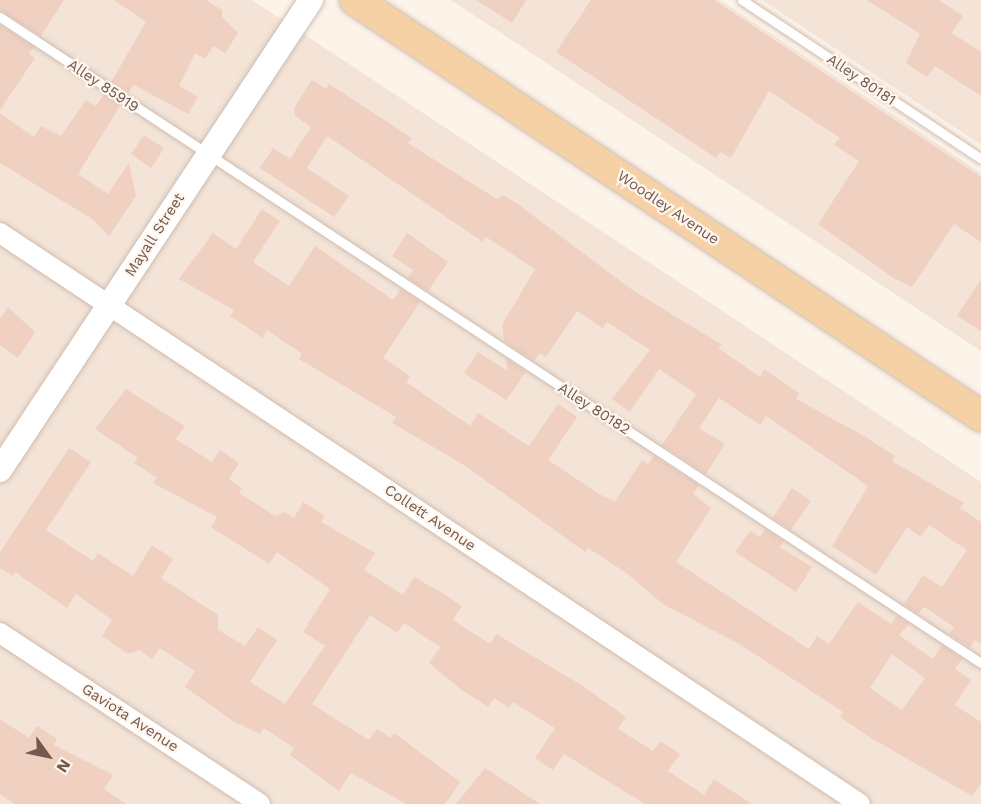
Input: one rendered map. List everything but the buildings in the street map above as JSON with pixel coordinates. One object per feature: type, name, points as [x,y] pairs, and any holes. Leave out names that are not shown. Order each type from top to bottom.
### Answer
[{"type":"main road","name":"Woodley Avenue","points":[[355,0],[981,416]]},
{"type":"street","name":"Mayall Street","points":[[0,470],[110,305],[206,154],[311,0]]},
{"type":"street","name":"Collett Avenue","points":[[0,232],[860,804]]},
{"type":"street","name":"Gaviota Avenue","points":[[0,633],[260,804]]},
{"type":"lane","name":"Alley 80181","points":[[742,0],[981,159]]},
{"type":"lane","name":"Alley 85919","points":[[0,17],[206,154]]},
{"type":"lane","name":"Alley 80182","points":[[206,154],[981,663]]},
{"type":"shaded area","points":[[0,0],[252,0],[981,482],[981,804],[0,804]]},
{"type":"shaded area","points":[[451,0],[720,0],[981,173],[981,351]]},
{"type":"shaded area","points":[[762,0],[981,0],[981,145]]}]
